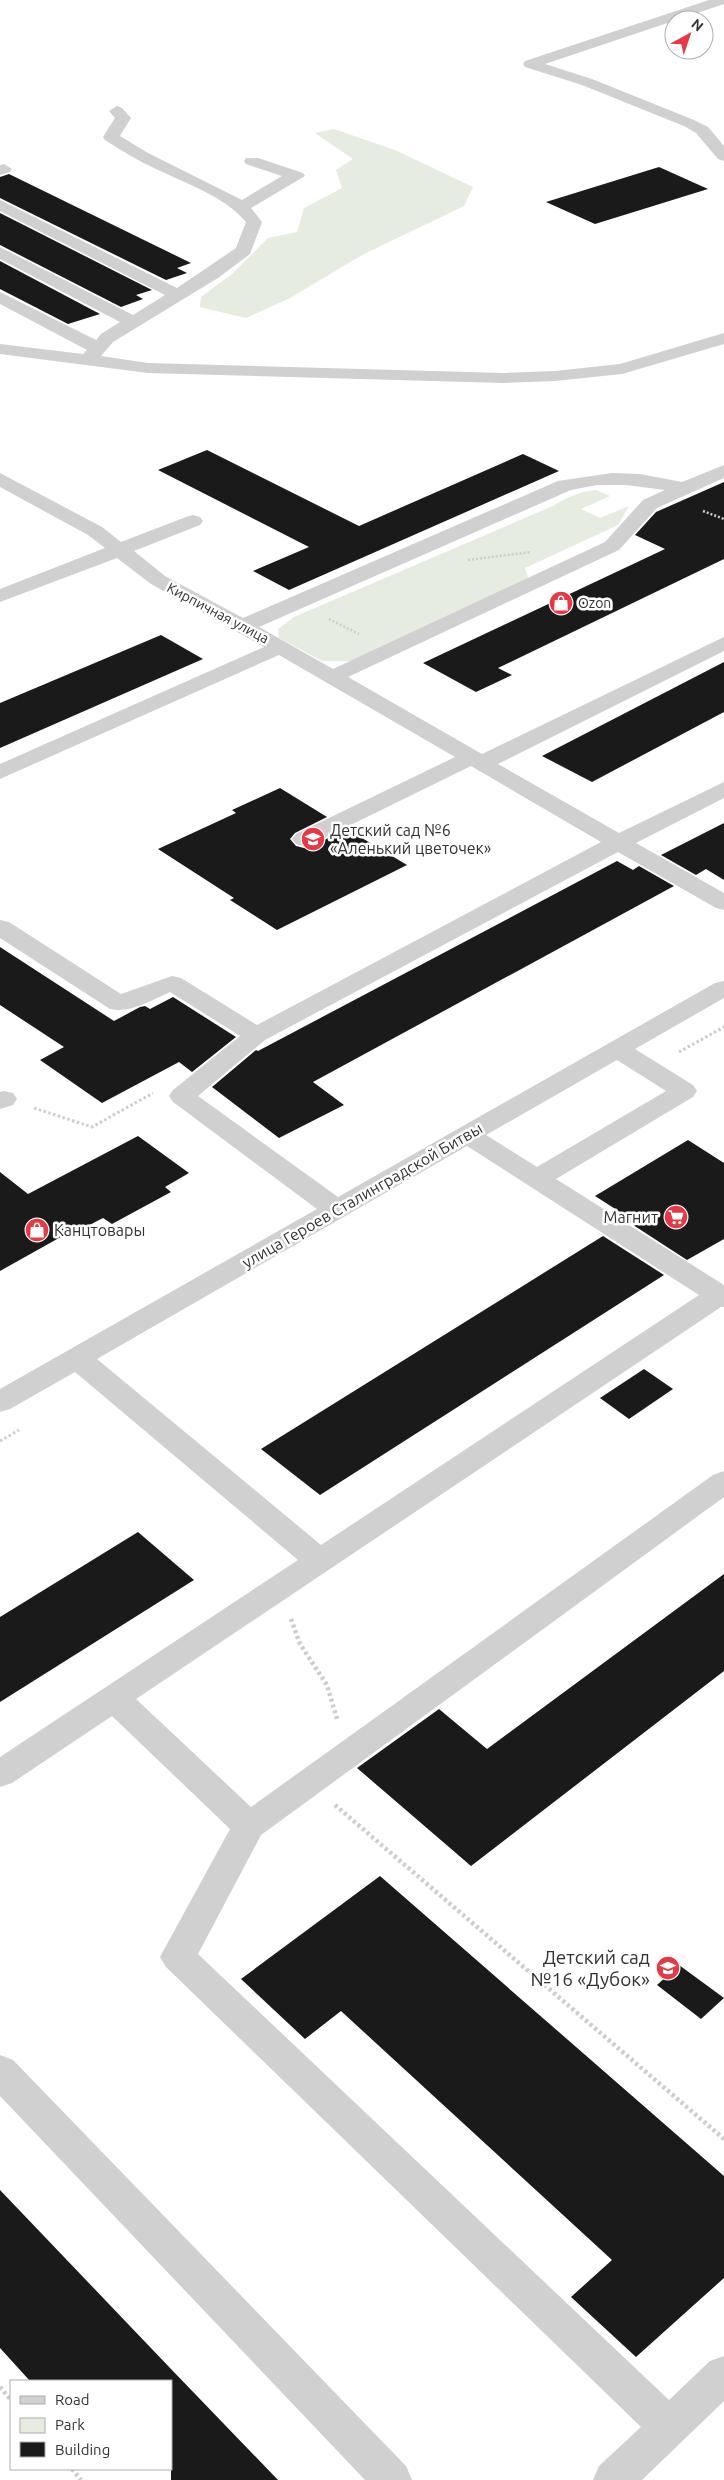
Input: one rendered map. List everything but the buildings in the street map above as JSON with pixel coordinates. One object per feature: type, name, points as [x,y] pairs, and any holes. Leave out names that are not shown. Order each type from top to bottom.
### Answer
[{"type":"street","points":[[723,0],[530,64],[587,82],[689,123],[702,130],[724,156]]},
{"type":"street","points":[[92,355],[107,338],[212,274],[244,250],[254,222],[242,207],[219,192],[132,152],[111,137],[123,118],[117,111]]},
{"type":"street","points":[[242,207],[276,185],[297,176],[252,161]]},
{"type":"street","points":[[0,205],[177,295]]},
{"type":"street","points":[[0,252],[133,322]]},
{"type":"street","points":[[0,297],[92,355]]},
{"type":"street","points":[[0,349],[92,355],[148,368],[504,378],[555,376],[622,369],[724,338]]},
{"type":"street","points":[[332,677],[612,546],[650,504],[724,471]]},
{"type":"street","points":[[243,626],[565,484],[605,477],[633,478],[686,489]]},
{"type":"street","name":"Кирпичная улица","points":[[0,479],[95,530],[158,580],[280,647]]},
{"type":"street","points":[[0,596],[193,520]]},
{"type":"street","points":[[304,839],[477,760],[724,643]]},
{"type":"street","points":[[280,647],[724,902]]},
{"type":"street","name":"Кирпичная улица","points":[[0,772],[280,647]]},
{"type":"street","points":[[337,1210],[182,1096],[256,1035],[619,842],[724,789]]},
{"type":"street","points":[[0,927],[119,1004],[172,982],[256,1035]]},
{"type":"street","name":"улица Героев Сталинградской Битвы","points":[[0,1402],[724,988]]},
{"type":"street","points":[[537,1179],[684,1091],[618,1049]]},
{"type":"street","points":[[0,1774],[722,1296],[468,1135]]},
{"type":"street","points":[[77,1358],[320,1561]]},
{"type":"street","points":[[669,2427],[178,1957],[249,1826],[724,1482]]},
{"type":"street","points":[[114,1698],[249,1826]]},
{"type":"street","points":[[0,2071],[392,2480]]},
{"type":"street","points":[[613,2480],[724,2374]]},
{"type":"path","points":[[468,560],[537,552]]},
{"type":"path","points":[[298,602],[389,650]]},
{"type":"path","points":[[642,1065],[682,1051],[724,1027]]},
{"type":"path","points":[[2,1100],[92,1127],[161,1088]]},
{"type":"path","points":[[280,1588],[300,1644],[327,1685],[338,1722]]},
{"type":"path","points":[[308,1782],[724,2139]]},
{"type":"path","points":[[0,2387],[10,2399]]},
{"type":"path","points":[[73,2470],[82,2480]]},
{"type":"green space","points":[[334,129],[395,150],[473,187],[464,206],[362,255],[290,298],[246,318],[200,307],[201,297],[232,274],[268,238],[297,232],[304,208],[342,188],[336,170],[353,159],[315,133]]},
{"type":"green space","points":[[596,490],[610,496],[581,509],[600,518],[629,506],[618,525],[525,568],[529,580],[355,661],[322,661],[279,638],[278,629],[294,617],[553,506],[573,495]]},
{"type":"place","name":"Ozon","points":[[561,603]]},
{"type":"place","name":"Детский сад №6 «Аленький цветочек»","points":[[313,839]]},
{"type":"place","name":"Магнит","points":[[676,1217]]},
{"type":"place","name":"Канцтовары","points":[[37,1230]]},
{"type":"place","name":"Детский сад №16 «Дубок»","points":[[668,1968]]}]
